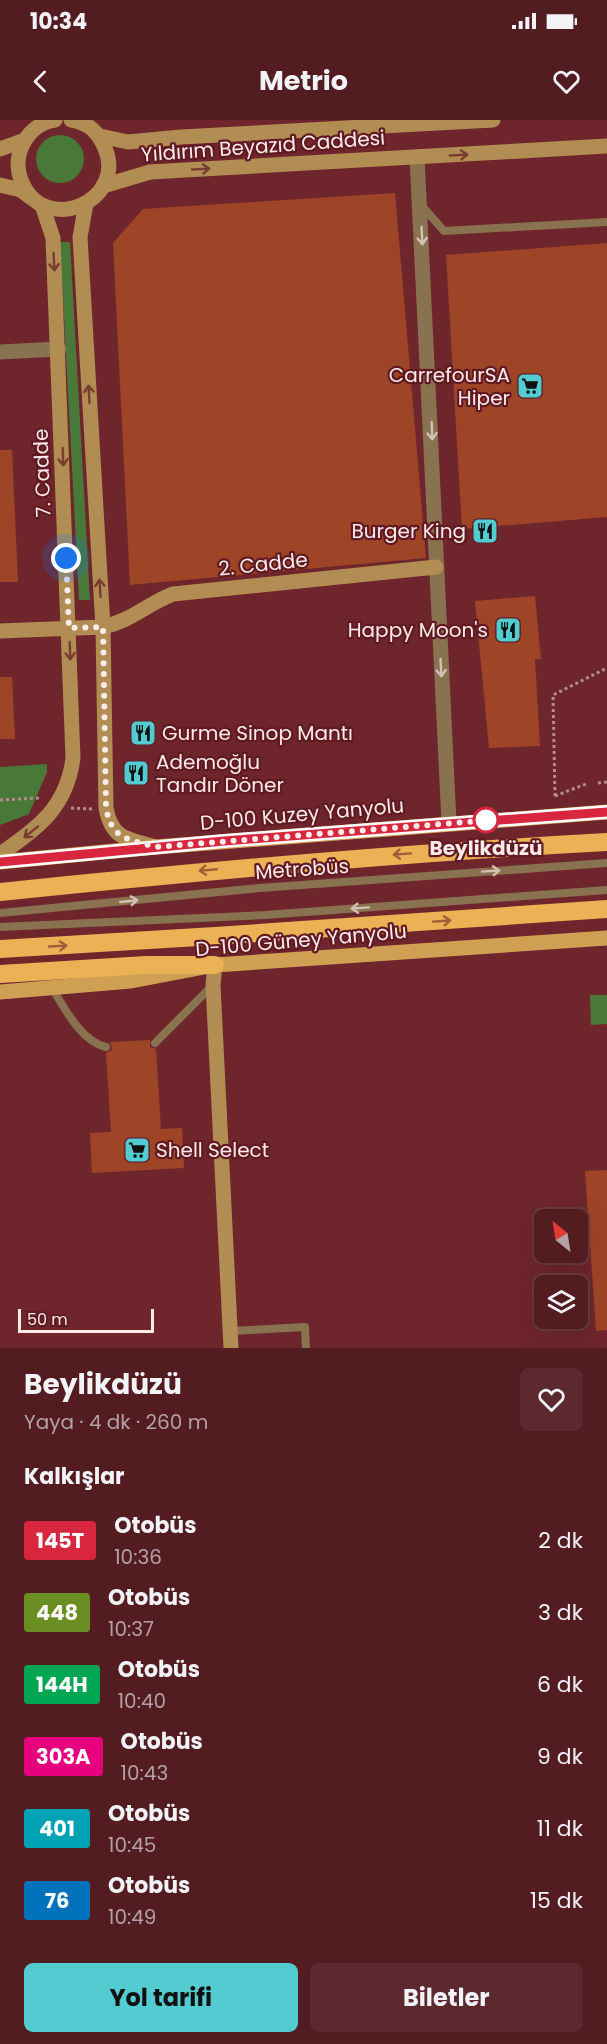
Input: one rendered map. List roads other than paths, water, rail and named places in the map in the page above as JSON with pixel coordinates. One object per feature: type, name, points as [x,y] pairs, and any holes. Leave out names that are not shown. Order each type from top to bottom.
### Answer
[{"type":"highway","points":[[0,892],[356,858],[607,842]]},
{"type":"highway","points":[[0,948],[204,937],[607,909]]},
{"type":"highway","points":[[0,974],[146,965],[215,965]]},
{"type":"main road","points":[[0,148],[55,120]]},
{"type":"main road","name":"Yıldırım Beyazıd Caddesi","points":[[71,120],[128,142],[192,136],[493,120]]},
{"type":"main road","points":[[0,185],[21,190],[38,202],[64,210],[86,204],[96,197],[103,186],[109,162],[106,149],[92,128]]},
{"type":"main road","name":"7. Cadde","points":[[0,854],[47,818],[58,804],[71,779],[73,758],[53,238],[38,202],[24,189],[17,165],[33,130]]},
{"type":"main road","name":"Yıldırım Beyazıd Caddesi","points":[[103,186],[150,172],[607,146]]},
{"type":"main road","points":[[86,204],[80,237],[103,627],[106,808],[114,831],[124,838],[156,847]]},
{"type":"main road","name":"2. Cadde","points":[[69,628],[118,624],[134,617],[154,602],[173,594],[436,567]]},
{"type":"main road","points":[[0,631],[69,628]]},
{"type":"main road","name":"D-100 Kuzey Yanyolu","points":[[0,862],[156,847],[607,812]]},
{"type":"main road","name":"D-100 Güney Yanyolu","points":[[0,992],[130,981],[215,965],[607,938]]},
{"type":"main road","points":[[215,965],[213,985],[231,1348]]},
{"type":"street","points":[[417,157],[449,823]]},
{"type":"street","points":[[0,352],[59,349]]},
{"type":"lane","points":[[421,205],[444,231],[607,222]]},
{"type":"lane","name":"Metrobüs","points":[[0,913],[260,888],[607,863]]},
{"type":"lane","points":[[0,927],[265,915],[607,890]]},
{"type":"lane","points":[[155,1043],[213,985]]},
{"type":"lane","points":[[52,988],[85,1034],[96,1044],[106,1047]]},
{"type":"lane","points":[[231,1330],[305,1327],[306,1348]]},
{"type":"place","name":"CarrefourSA Hiper","points":[[530,386]]},
{"type":"place","name":"Burger King","points":[[485,531]]},
{"type":"place","name":"Happy Moon's","points":[[508,630]]},
{"type":"place","name":"Gurme Sinop Mantı","points":[[143,733]]},
{"type":"place","name":"Ademoğlu Tandır Döner","points":[[136,773]]},
{"type":"place","name":"Beylikdüzü","points":[[486,820]]},
{"type":"place","name":"Shell Select","points":[[137,1150]]}]
